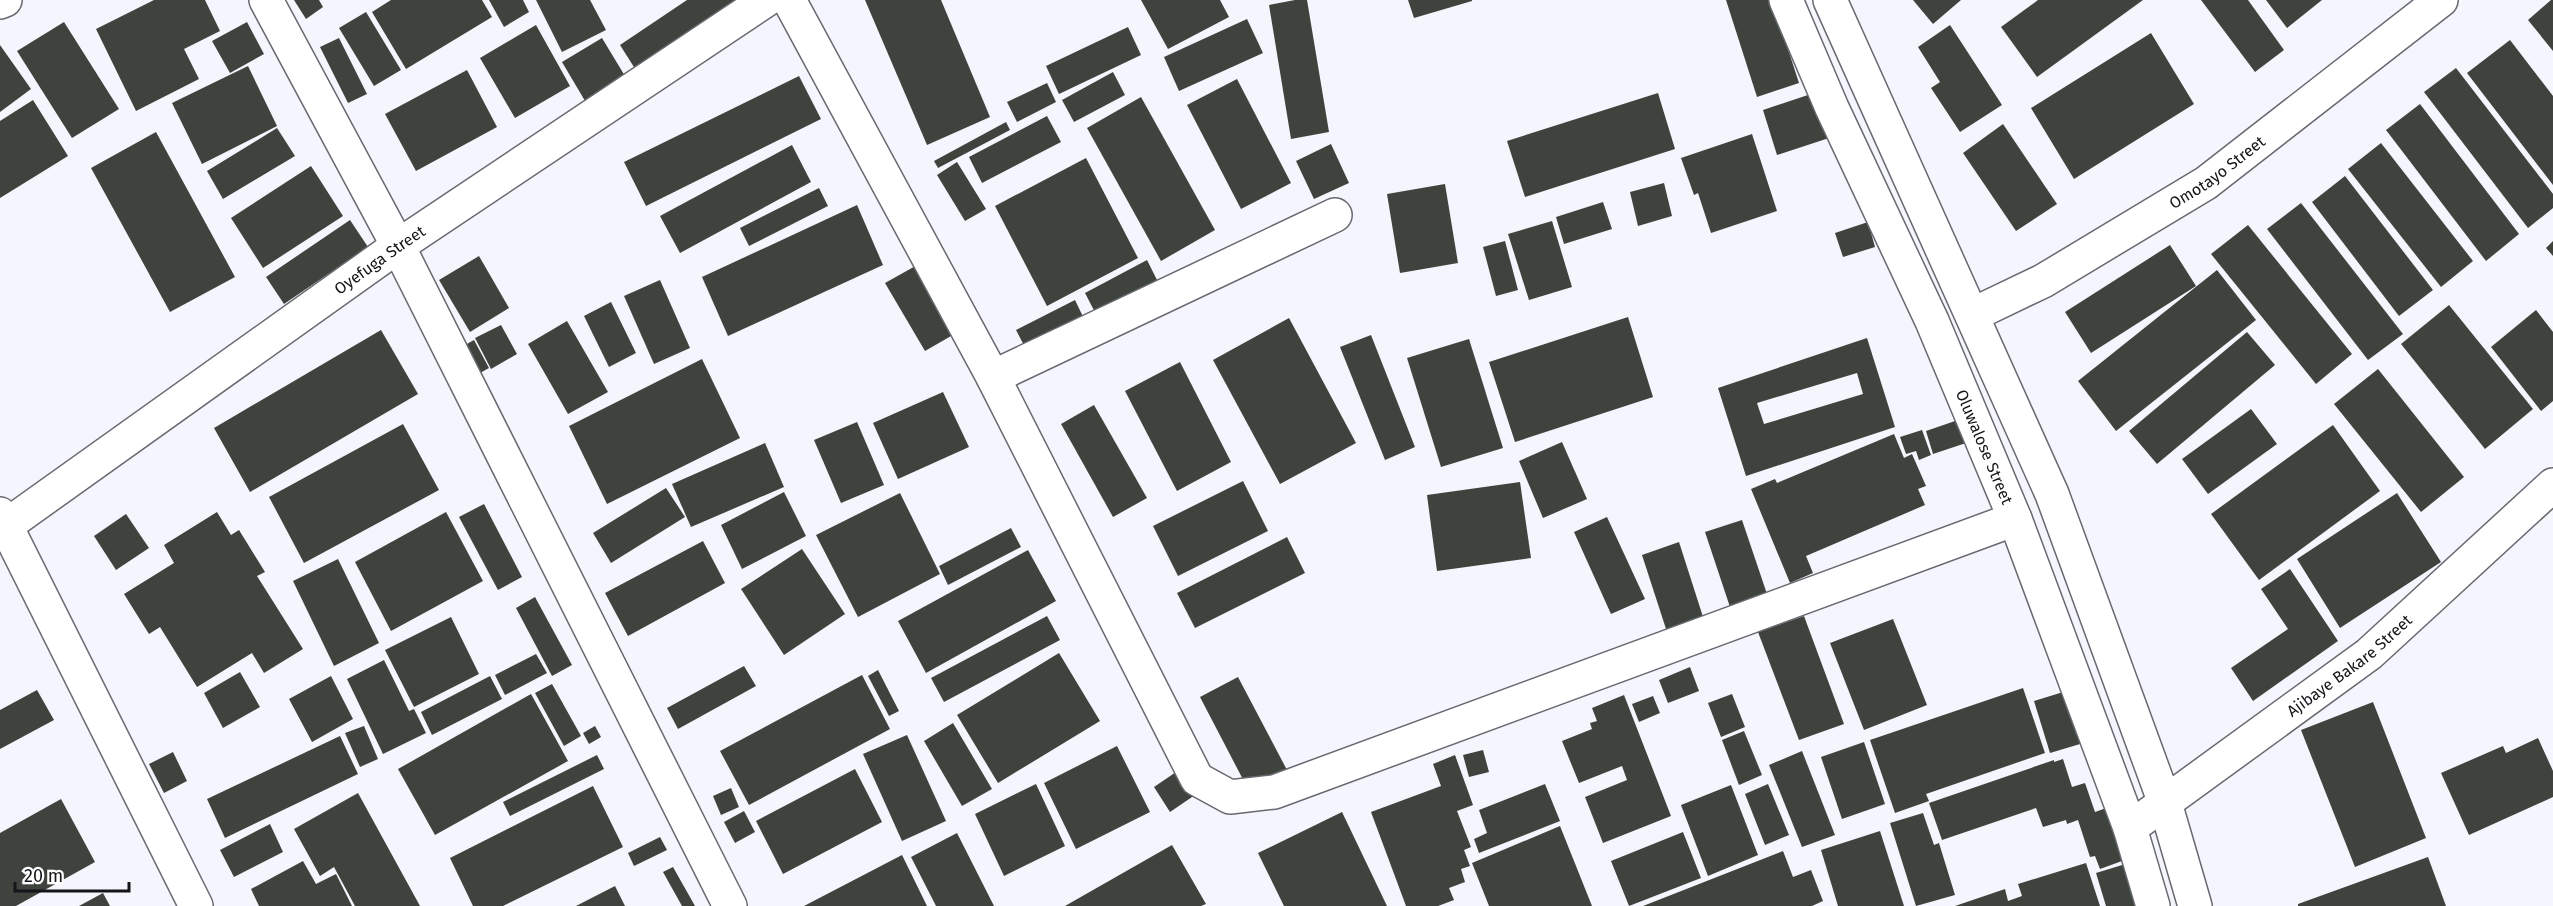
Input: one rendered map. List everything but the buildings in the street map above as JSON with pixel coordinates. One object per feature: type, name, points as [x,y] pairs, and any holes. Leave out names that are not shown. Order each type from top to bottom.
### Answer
[{"type":"street","points":[[0,2],[5,0]]},
{"type":"street","points":[[266,0],[398,246],[730,906]]},
{"type":"street","name":"Oyefuga Street","points":[[2,524],[398,246],[766,0]]},
{"type":"street","points":[[789,0],[993,377],[1197,779],[1230,797],[1274,792],[2014,519]]},
{"type":"street","name":"Oluwalose Street","points":[[1785,0],[1832,108],[1932,321],[2014,519],[2130,828],[2153,906]]},
{"type":"street","points":[[1830,0],[2052,494],[2165,803],[2195,906]]},
{"type":"street","name":"Omotayo Street","points":[[1972,315],[2043,280],[2206,183],[2441,0]]},
{"type":"street","points":[[993,377],[1335,215]]},
{"type":"street","name":"Ajibaye Bakare Street","points":[[2130,828],[2369,654],[2553,485]]},
{"type":"street","points":[[2,524],[196,906]]}]
